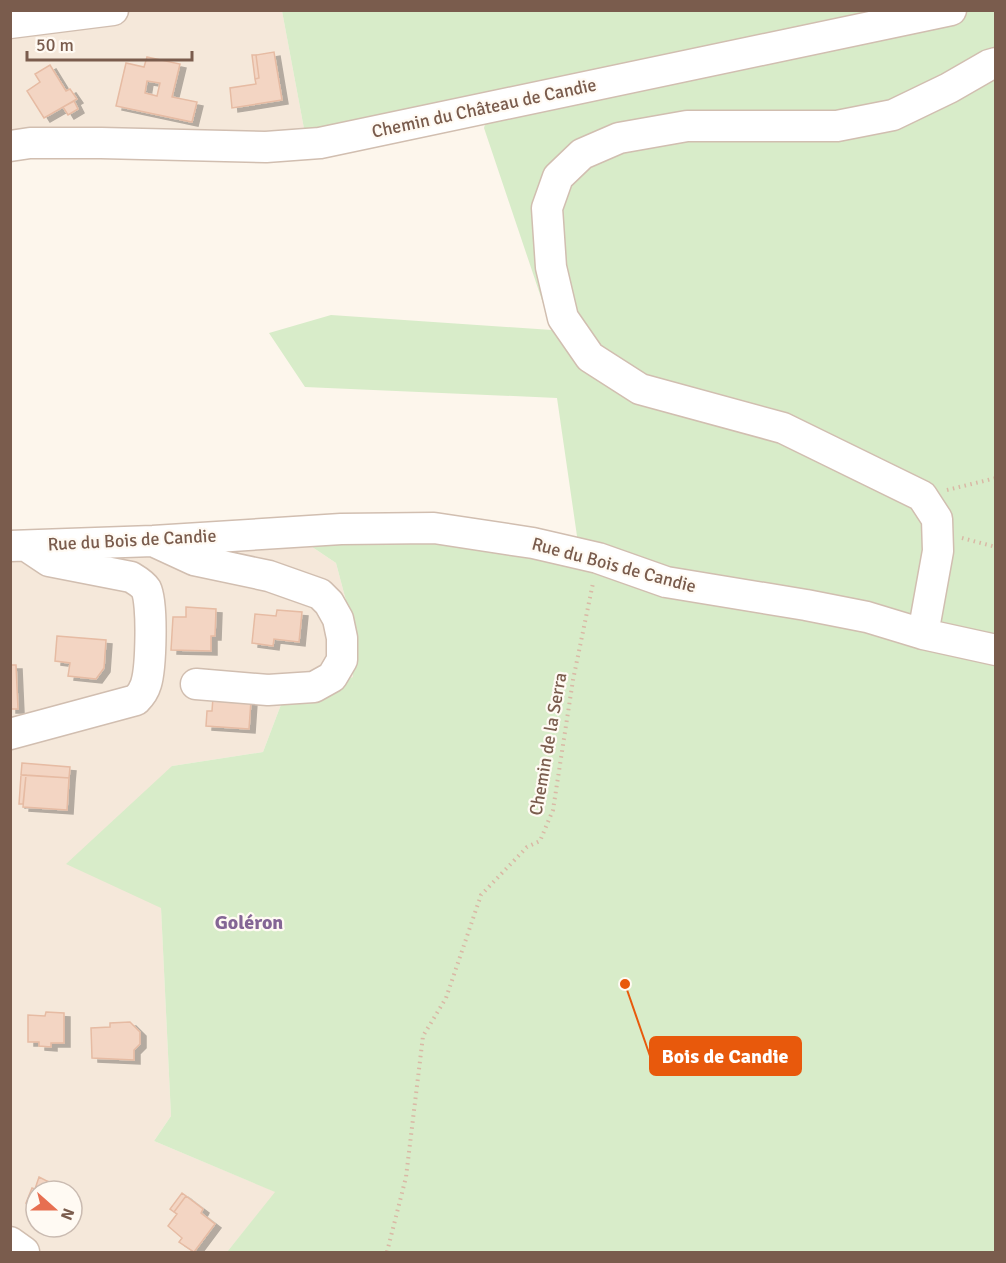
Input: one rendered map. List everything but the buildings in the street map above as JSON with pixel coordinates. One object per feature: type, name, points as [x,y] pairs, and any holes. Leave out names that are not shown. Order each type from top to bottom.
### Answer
[{"type":"street","points":[[10,23],[113,10]]},
{"type":"street","name":"Chemin du Château de Candie","points":[[10,146],[30,143],[101,143],[266,147],[320,143],[951,10]]},
{"type":"street","points":[[923,634],[938,551],[938,528],[937,519],[922,496],[783,428],[640,389],[590,357],[563,318],[551,267],[548,208],[558,177],[582,154],[619,138],[687,126],[837,126],[882,117],[903,110],[996,63]]},
{"type":"street","name":"Rue du Bois de Candie","points":[[19,546],[153,541],[341,529],[434,528],[533,543],[598,558],[666,582],[857,615],[923,634],[996,650]]},
{"type":"street","points":[[153,541],[194,560],[268,576],[320,594],[329,603],[338,619],[342,638],[342,660],[332,677],[314,687],[268,690],[196,684]]},
{"type":"street","points":[[10,734],[136,700],[142,694],[149,667],[148,602],[146,589],[139,582],[131,577],[49,561],[19,546]]},
{"type":"path","points":[[922,496],[996,478]]},
{"type":"path","points":[[938,528],[964,539],[996,547]]},
{"type":"path","name":"Chemin de la Serra","points":[[387,1252],[406,1178],[423,1036],[446,998],[481,895],[527,847],[540,841],[553,810],[573,680],[598,558]]},
{"type":"shaded area","points":[[11,11],[282,11],[305,134],[177,159],[28,157],[11,161]]},
{"type":"shaded area","points":[[275,522],[336,563],[349,612],[353,677],[285,694],[263,752],[172,766],[161,907],[171,1116],[154,1141],[276,1192],[227,1252],[11,1252],[11,538]]},
{"type":"green space","points":[[282,11],[995,11],[995,1252],[227,1252],[275,1192],[154,1141],[171,1116],[161,908],[66,864],[172,766],[263,752],[285,694],[353,677],[349,612],[336,563],[275,522],[578,543],[557,398],[305,387],[269,333],[331,315],[552,330],[484,128],[493,94],[305,134]]},
{"type":"place","name":"Bois de Candie","points":[[625,984]]},
{"type":"district","name":"Goléron","points":[[249,922]]}]
